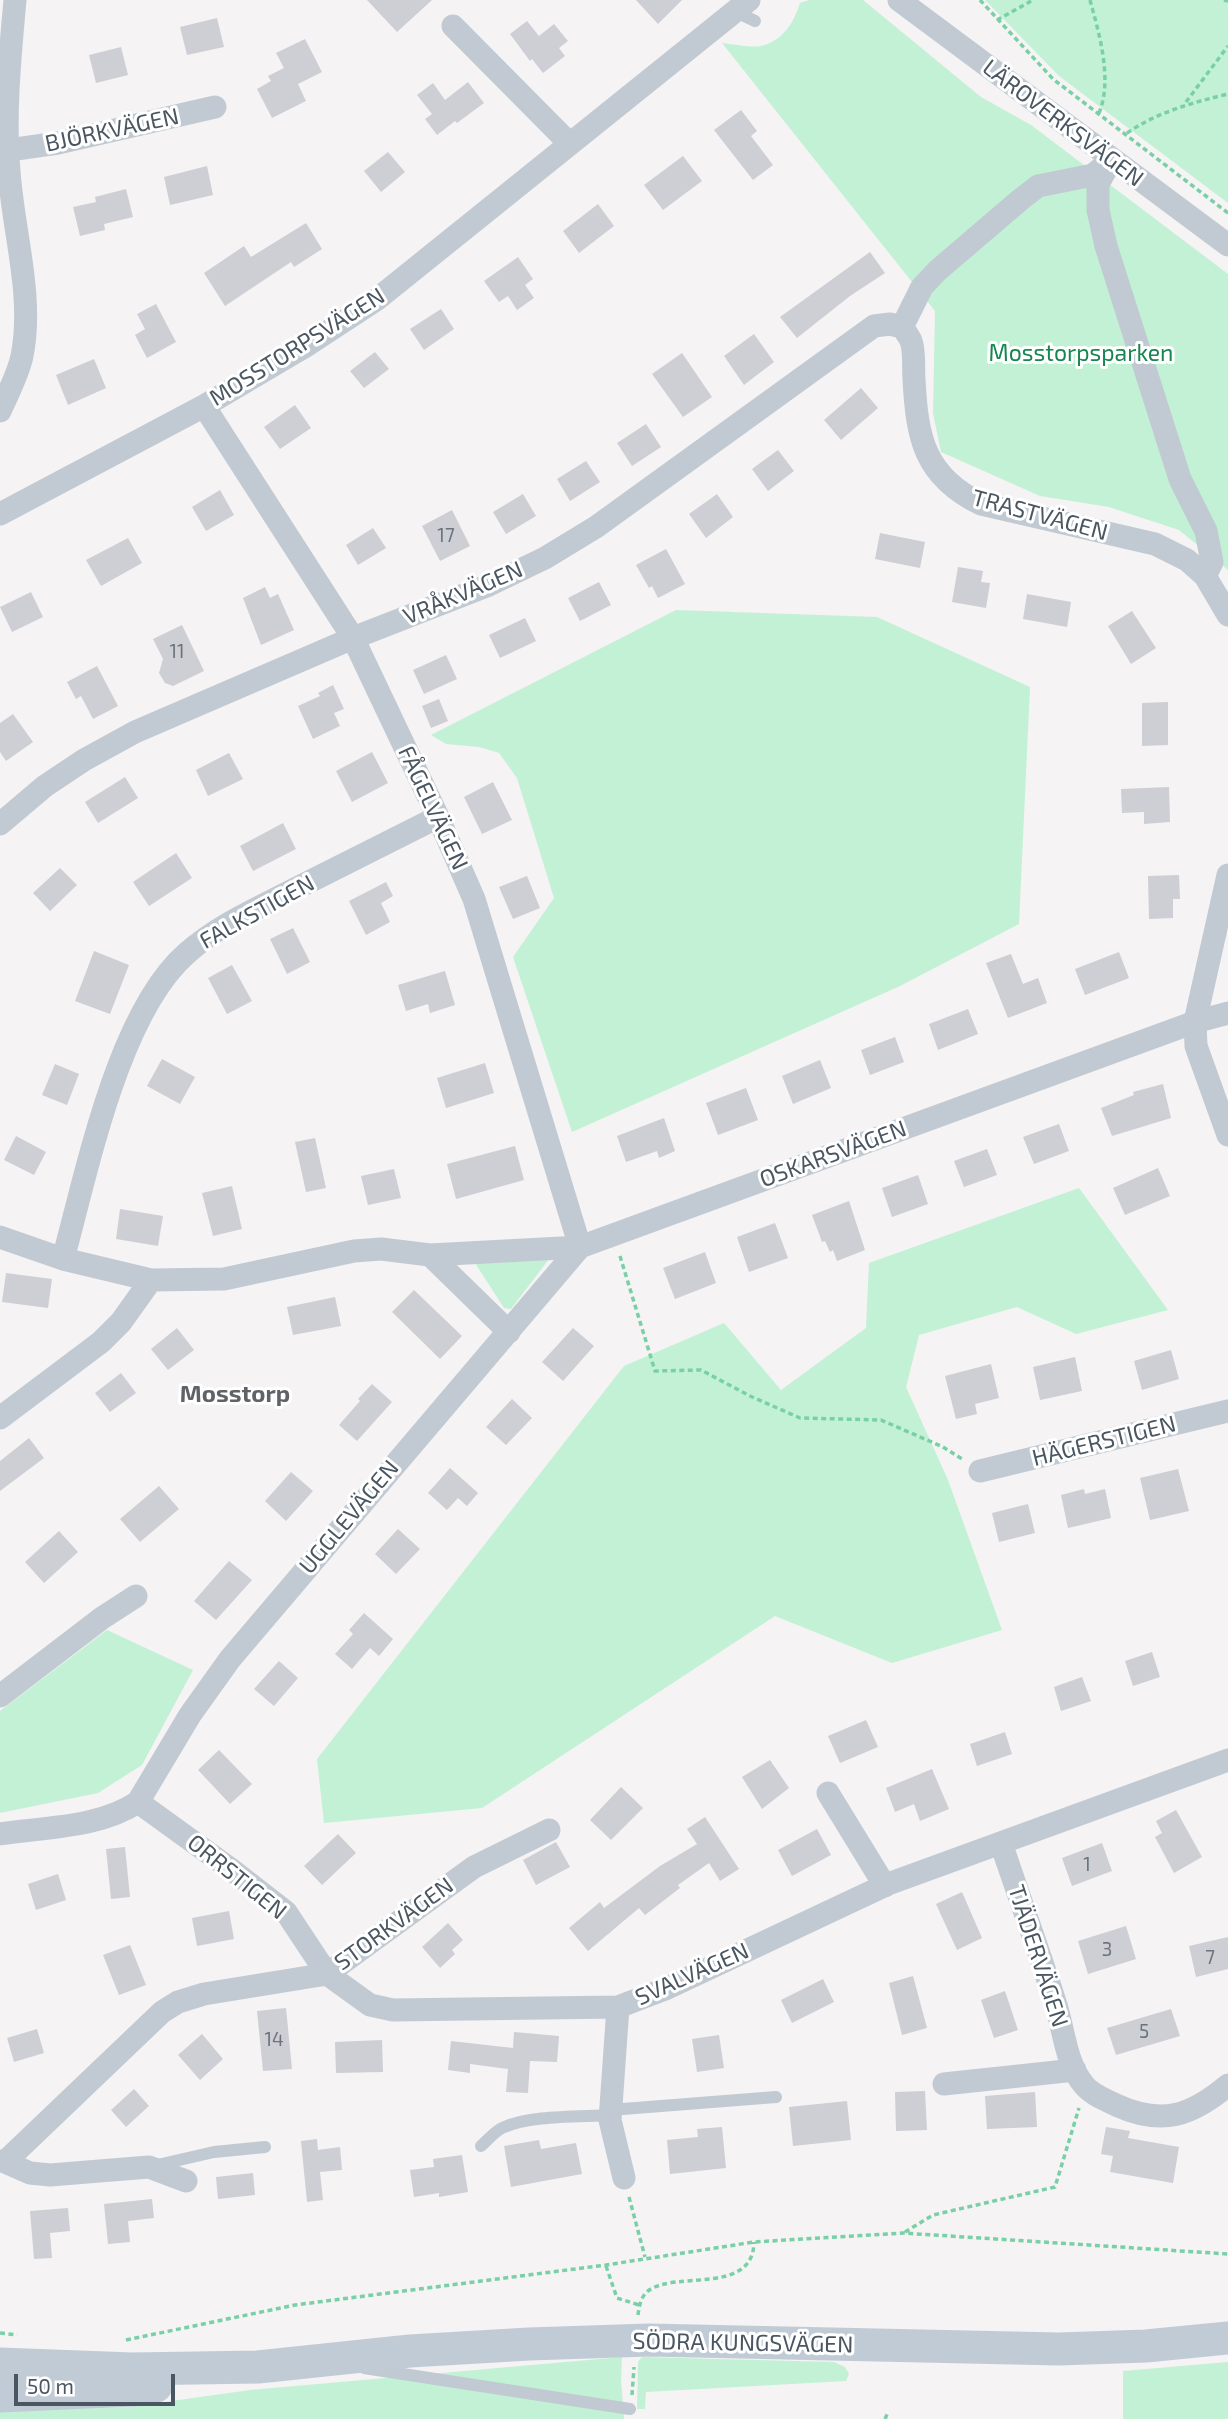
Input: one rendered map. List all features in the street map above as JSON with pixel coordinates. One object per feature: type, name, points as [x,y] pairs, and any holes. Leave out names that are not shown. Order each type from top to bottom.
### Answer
[{"type":"main road","name":"SÖDRA KUNGSVÄGEN","points":[[0,2396],[133,2390],[258,2367],[410,2351],[529,2344],[649,2340],[1059,2349],[1146,2346],[1228,2339]]},
{"type":"main road","name":"SÖDRA KUNGSVÄGEN","points":[[0,2364],[132,2369],[258,2367]]},
{"type":"street","name":"BJÖRKVÄGEN","points":[[0,411],[21,360],[25,338],[23,280],[6,163],[15,0]]},
{"type":"street","name":"LÄROVERKSVÄGEN","points":[[899,0],[1228,245]]},
{"type":"street","name":"MOSSTORPSVÄGEN","points":[[0,514],[204,406],[309,345],[376,300],[569,144],[746,11]]},
{"type":"street","points":[[453,26],[569,144]]},
{"type":"street","name":"BJÖRKVÄGEN","points":[[6,163],[58,144],[215,107]]},
{"type":"street","points":[[902,327],[922,287],[1020,200],[1038,186],[1093,176],[1112,159]]},
{"type":"street","points":[[1112,159],[1098,184],[1098,210],[1106,246],[1180,479],[1206,531],[1212,562],[1205,576]]},
{"type":"street","name":"VRÅKVÄGEN","points":[[0,824],[46,786],[84,760],[135,732],[353,638],[489,585],[545,558],[596,527],[874,326],[890,324],[902,327]]},
{"type":"street","name":"TRASTVÄGEN","points":[[902,327],[911,341],[916,410],[924,447],[934,468],[959,493],[981,504],[1156,544],[1187,561],[1205,576],[1228,615]]},
{"type":"street","name":"FÅGELVÄGEN","points":[[204,406],[353,638],[438,817],[474,899],[580,1247]]},
{"type":"street","name":"FALKSTIGEN","points":[[63,1259],[109,1093],[130,1040],[147,1004],[185,954],[248,913],[438,817]]},
{"type":"street","points":[[1228,874],[1195,1022],[1196,1046],[1228,1135]]},
{"type":"street","name":"OSKARSVÄGEN","points":[[0,1237],[63,1259],[151,1279],[224,1279],[354,1251],[381,1249],[430,1255],[580,1247],[1195,1022],[1228,1013]]},
{"type":"street","name":"UGGLEVÄGEN","points":[[138,1802],[190,1715],[230,1659],[580,1247]]},
{"type":"street","points":[[430,1255],[509,1332]]},
{"type":"street","points":[[0,1418],[101,1342],[121,1322],[151,1279]]},
{"type":"street","name":"HÄGERSTIGEN","points":[[979,1471],[1228,1411]]},
{"type":"street","points":[[0,1696],[102,1618],[136,1597]]},
{"type":"street","name":"SVALVÄGEN","points":[[624,2178],[610,2113],[618,2007],[664,1989],[885,1886],[1228,1760]]},
{"type":"street","points":[[828,1793],[885,1886]]},
{"type":"street","points":[[0,1834],[98,1820],[122,1813],[138,1802]]},
{"type":"street","name":"ORRSTIGEN","points":[[138,1802],[286,1912],[327,1973],[370,2005],[393,2010],[618,2007]]},
{"type":"street","name":"STORKVÄGEN","points":[[2,2162],[162,2012],[178,2002],[204,1994],[327,1973],[474,1867],[549,1830]]},
{"type":"street","name":"TJÄDERVÄGEN","points":[[1001,1843],[1080,2078]]},
{"type":"street","points":[[944,2084],[1080,2078],[1131,2112],[1159,2117],[1184,2113],[1207,2102],[1228,2085]]},
{"type":"street","points":[[2,2162],[30,2173],[50,2175],[149,2167],[186,2181]]},
{"type":"lane","points":[[481,2146],[499,2130],[533,2120],[776,2097]]},
{"type":"lane","points":[[149,2167],[214,2152],[265,2147]]},
{"type":"lane","points":[[316,2361],[630,2409]]},
{"type":"path","points":[[979,0],[1053,79],[1228,213]]},
{"type":"path","points":[[998,20],[1033,0]]},
{"type":"path","points":[[1090,0],[1102,41],[1105,100],[1099,113]]},
{"type":"path","points":[[1185,104],[1228,46]]},
{"type":"path","points":[[1112,159],[1126,134],[1149,118],[1185,104],[1228,94]]},
{"type":"path","points":[[614,1234],[655,1371],[701,1370],[800,1418],[881,1420],[943,1447],[979,1471]]},
{"type":"path","points":[[903,2233],[933,2215],[1055,2187],[1080,2078]]},
{"type":"path","points":[[624,2178],[646,2257]]},
{"type":"path","points":[[126,2340],[295,2305],[606,2265],[754,2242],[903,2233],[1228,2254]]},
{"type":"path","points":[[637,2319],[639,2305],[648,2291],[662,2285],[732,2275],[754,2254],[754,2242]]},
{"type":"path","points":[[606,2265],[617,2298],[639,2305]]},
{"type":"path","points":[[0,2333],[23,2336]]},
{"type":"path","points":[[886,2419],[888,2412]]},
{"type":"green space","name":"Mosstorpsparken","points":[[809,0],[863,0],[981,97],[1031,125],[1228,274],[1228,570],[1179,530],[1109,507],[1040,496],[941,452],[933,413],[935,311],[722,43],[752,47],[776,40],[786,30],[800,3]]},
{"type":"green space","points":[[985,0],[1228,0],[1228,203],[1059,76]]},
{"type":"green space","points":[[676,610],[877,617],[1030,687],[1019,924],[900,986],[572,1132],[513,957],[554,898],[517,778],[499,753],[479,747],[446,744],[431,735]]},
{"type":"green space","points":[[1079,1188],[1168,1310],[1076,1334],[1017,1307],[919,1335],[906,1387],[948,1480],[1002,1630],[892,1663],[775,1616],[482,1808],[324,1823],[317,1759],[624,1366],[724,1323],[781,1390],[866,1328],[869,1263]]},
{"type":"green space","points":[[549,1259],[511,1309],[504,1308],[475,1263]]},
{"type":"green space","points":[[107,1630],[193,1670],[142,1765],[98,1793],[0,1813],[0,1711]]},
{"type":"green space","points":[[622,2357],[624,2419],[0,2419],[0,2410],[129,2407],[250,2390]]},
{"type":"green space","points":[[642,2357],[834,2362],[845,2367],[849,2374],[846,2381],[646,2392],[645,2409],[637,2409],[638,2362]]},
{"type":"green space","points":[[1228,2362],[1228,2419],[1123,2419],[1123,2371]]},
{"type":"building","points":[[367,0],[432,0],[397,32]]},
{"type":"building","points":[[636,0],[682,0],[658,24]]},
{"type":"building","points":[[217,18],[224,47],[187,55],[180,27]]},
{"type":"building","points":[[527,21],[539,36],[554,24],[568,41],[559,48],[565,56],[543,73],[532,59],[530,61],[510,34]]},
{"type":"building","points":[[305,39],[322,72],[298,84],[306,101],[272,118],[257,89],[271,81],[268,76],[284,68],[276,53]]},
{"type":"building","points":[[121,47],[128,75],[96,83],[89,55]]},
{"type":"building","points":[[468,82],[484,103],[437,135],[425,119],[432,114],[417,95],[433,83],[445,100]]},
{"type":"building","points":[[741,110],[757,131],[751,136],[773,165],[753,180],[714,130]]},
{"type":"building","points":[[388,152],[405,172],[381,192],[364,171]]},
{"type":"building","points":[[683,156],[702,181],[663,210],[644,185]]},
{"type":"building","points":[[207,166],[213,195],[170,205],[164,177]]},
{"type":"building","points":[[126,189],[133,217],[104,224],[105,230],[80,236],[73,207],[96,202],[95,197]]},
{"type":"building","points":[[598,204],[614,226],[579,253],[563,231]]},
{"type":"building","points":[[306,223],[322,249],[294,267],[291,262],[225,306],[204,273],[244,246],[251,257]]},
{"type":"building","points":[[870,252],[885,273],[850,296],[797,338],[780,317]]},
{"type":"building","points":[[518,257],[533,279],[525,285],[534,298],[517,310],[508,296],[499,302],[484,281]]},
{"type":"building","points":[[156,304],[176,342],[147,358],[135,335],[145,329],[137,314]]},
{"type":"building","points":[[441,309],[454,329],[424,350],[410,329]]},
{"type":"building","points":[[754,334],[774,362],[744,385],[724,356]]},
{"type":"building","points":[[375,352],[389,369],[364,388],[350,371]]},
{"type":"building","points":[[682,353],[712,397],[683,417],[652,374]]},
{"type":"building","points":[[94,359],[106,388],[68,405],[56,375]]},
{"type":"building","points":[[861,388],[878,408],[841,440],[824,420]]},
{"type":"building","points":[[295,405],[311,428],[280,449],[264,427]]},
{"type":"building","points":[[646,424],[661,447],[632,466],[617,443]]},
{"type":"building","points":[[778,450],[794,471],[768,491],[752,469]]},
{"type":"building","points":[[586,461],[600,482],[570,501],[557,479]]},
{"type":"building","points":[[220,490],[234,515],[206,531],[192,507]]},
{"type":"building","points":[[523,494],[536,516],[506,534],[493,512]]},
{"type":"building","points":[[717,494],[733,517],[706,538],[689,514]]},
{"type":"building","points":[[452,510],[470,546],[440,561],[422,526]]},
{"type":"building","points":[[373,528],[386,548],[358,565],[346,545]]},
{"type":"building","points":[[880,533],[925,542],[920,568],[875,559]]},
{"type":"building","points":[[128,538],[142,563],[101,586],[86,560]]},
{"type":"building","points":[[666,549],[685,584],[658,598],[636,565]]},
{"type":"building","points":[[958,567],[983,571],[981,582],[990,583],[986,608],[952,602]]},
{"type":"building","points":[[599,582],[611,605],[580,621],[568,598]]},
{"type":"building","points":[[265,587],[270,598],[278,594],[294,630],[261,645],[243,598]]},
{"type":"building","points":[[31,592],[43,617],[12,632],[0,607]]},
{"type":"building","points":[[1027,594],[1071,602],[1067,627],[1023,619]]},
{"type":"building","points":[[1132,611],[1156,648],[1131,664],[1108,626]]},
{"type":"building","points":[[525,618],[536,641],[500,658],[489,635]]},
{"type":"building","points":[[182,625],[204,671],[173,686],[165,683],[159,673],[163,659],[153,639]]},
{"type":"building","points":[[446,655],[457,679],[424,694],[413,670]]},
{"type":"building","points":[[97,666],[118,706],[93,719],[81,696],[76,699],[67,682]]},
{"type":"building","points":[[333,685],[344,709],[334,713],[340,726],[313,739],[298,706],[320,696],[318,693]]},
{"type":"building","points":[[439,699],[448,721],[431,728],[422,706]]},
{"type":"building","points":[[1168,702],[1168,745],[1142,746],[1142,703]]},
{"type":"building","points":[[13,714],[33,742],[6,761],[0,752],[0,723]]},
{"type":"building","points":[[372,752],[388,783],[352,802],[336,771]]},
{"type":"building","points":[[229,753],[243,779],[208,796],[196,770]]},
{"type":"building","points":[[125,777],[138,798],[98,823],[85,802]]},
{"type":"building","points":[[493,782],[512,820],[482,834],[464,797]]},
{"type":"building","points":[[1169,787],[1170,822],[1144,824],[1144,812],[1122,813],[1121,789]]},
{"type":"building","points":[[283,823],[296,849],[253,871],[240,846]]},
{"type":"building","points":[[176,853],[192,878],[149,906],[133,882]]},
{"type":"building","points":[[60,868],[77,885],[50,911],[33,893]]},
{"type":"building","points":[[1179,875],[1180,899],[1173,899],[1173,918],[1149,919],[1148,876]]},
{"type":"building","points":[[527,876],[540,908],[513,919],[499,887]]},
{"type":"building","points":[[386,882],[393,896],[381,903],[390,922],[366,935],[349,901]]},
{"type":"building","points":[[293,928],[310,962],[287,974],[270,939]]},
{"type":"building","points":[[94,951],[129,965],[110,1014],[75,1001]]},
{"type":"building","points":[[1119,952],[1129,978],[1085,995],[1075,969]]},
{"type":"building","points":[[1011,954],[1023,984],[1038,978],[1047,1003],[1008,1018],[986,963]]},
{"type":"building","points":[[232,965],[252,1001],[227,1014],[208,978]]},
{"type":"building","points":[[445,971],[455,1005],[430,1013],[428,1004],[406,1011],[398,985]]},
{"type":"building","points":[[968,1009],[978,1034],[938,1050],[929,1024]]},
{"type":"building","points":[[895,1037],[904,1062],[870,1075],[861,1050]]},
{"type":"building","points":[[162,1059],[195,1077],[180,1104],[147,1086]]},
{"type":"building","points":[[820,1060],[831,1088],[793,1104],[782,1076]]},
{"type":"building","points":[[485,1063],[494,1093],[446,1108],[437,1078]]},
{"type":"building","points":[[55,1064],[79,1074],[67,1105],[42,1095]]},
{"type":"building","points":[[1163,1084],[1171,1118],[1112,1136],[1101,1108],[1134,1095],[1133,1092]]},
{"type":"building","points":[[746,1088],[758,1120],[718,1135],[706,1103]]},
{"type":"building","points":[[664,1118],[675,1151],[659,1158],[657,1151],[626,1162],[617,1136]]},
{"type":"building","points":[[1059,1124],[1069,1151],[1034,1164],[1023,1137]]},
{"type":"building","points":[[16,1136],[46,1152],[34,1175],[4,1160]]},
{"type":"building","points":[[315,1138],[326,1188],[306,1192],[295,1142]]},
{"type":"building","points":[[515,1146],[524,1180],[456,1199],[447,1164]]},
{"type":"building","points":[[987,1149],[997,1175],[964,1187],[954,1161]]},
{"type":"building","points":[[1158,1168],[1170,1196],[1125,1215],[1113,1188]]},
{"type":"building","points":[[394,1169],[401,1198],[368,1205],[361,1176]]},
{"type":"building","points":[[918,1175],[928,1204],[892,1217],[882,1188]]},
{"type":"building","points":[[232,1186],[242,1229],[213,1236],[202,1193]]},
{"type":"building","points":[[849,1201],[865,1250],[837,1261],[833,1250],[830,1252],[825,1241],[822,1242],[812,1215]]},
{"type":"building","points":[[120,1209],[163,1216],[158,1246],[116,1239]]},
{"type":"building","points":[[775,1223],[788,1258],[749,1272],[737,1237]]},
{"type":"building","points":[[705,1252],[716,1283],[675,1299],[663,1268]]},
{"type":"building","points":[[6,1273],[52,1279],[48,1308],[2,1302]]},
{"type":"building","points":[[414,1290],[462,1336],[440,1359],[392,1312]]},
{"type":"building","points":[[335,1297],[341,1326],[293,1335],[287,1307]]},
{"type":"building","points":[[177,1328],[194,1350],[168,1370],[151,1349]]},
{"type":"building","points":[[573,1328],[594,1346],[563,1381],[542,1362]]},
{"type":"building","points":[[1171,1350],[1179,1379],[1142,1390],[1134,1361]]},
{"type":"building","points":[[1075,1357],[1082,1391],[1040,1400],[1033,1367]]},
{"type":"building","points":[[991,1364],[999,1398],[975,1404],[977,1414],[956,1419],[945,1376]]},
{"type":"building","points":[[121,1373],[136,1393],[110,1412],[95,1393]]},
{"type":"building","points":[[372,1384],[392,1402],[357,1441],[339,1425]]},
{"type":"building","points":[[512,1399],[532,1418],[506,1445],[486,1427]]},
{"type":"building","points":[[29,1438],[44,1458],[0,1491],[0,1461]]},
{"type":"building","points":[[450,1468],[478,1493],[467,1506],[458,1498],[447,1510],[428,1493]]},
{"type":"building","points":[[1178,1469],[1189,1511],[1150,1520],[1140,1478]]},
{"type":"building","points":[[291,1472],[313,1491],[286,1521],[265,1501]]},
{"type":"building","points":[[159,1486],[179,1509],[140,1542],[120,1519]]},
{"type":"building","points":[[1084,1489],[1085,1494],[1105,1489],[1111,1518],[1068,1528],[1061,1495]]},
{"type":"building","points":[[1028,1504],[1035,1533],[999,1542],[992,1513]]},
{"type":"building","points":[[398,1529],[420,1549],[396,1574],[375,1554]]},
{"type":"building","points":[[59,1531],[78,1552],[44,1583],[25,1562]]},
{"type":"building","points":[[229,1561],[252,1580],[216,1620],[194,1601]]},
{"type":"building","points":[[364,1613],[393,1639],[379,1656],[370,1648],[352,1669],[335,1654],[353,1634],[349,1630]]},
{"type":"building","points":[[1152,1652],[1160,1677],[1133,1686],[1125,1661]]},
{"type":"building","points":[[279,1661],[298,1678],[274,1706],[254,1689]]},
{"type":"building","points":[[1082,1677],[1091,1701],[1061,1711],[1054,1687]]},
{"type":"building","points":[[866,1720],[878,1747],[840,1763],[828,1736]]},
{"type":"building","points":[[1005,1732],[1012,1754],[977,1766],[970,1744]]},
{"type":"building","points":[[219,1750],[252,1784],[230,1804],[198,1770]]},
{"type":"building","points":[[770,1760],[789,1788],[762,1809],[742,1777]]},
{"type":"building","points":[[932,1769],[949,1809],[920,1821],[914,1804],[895,1812],[886,1788]]},
{"type":"building","points":[[621,1787],[643,1808],[611,1840],[590,1820]]},
{"type":"building","points":[[1176,1810],[1202,1857],[1174,1873],[1155,1837],[1162,1833],[1156,1821]]},
{"type":"building","points":[[705,1817],[739,1869],[720,1881],[709,1863],[678,1885],[680,1888],[645,1915],[639,1908],[588,1951],[569,1928],[600,1902],[604,1908],[660,1866],[697,1844],[687,1829]]},
{"type":"building","points":[[817,1829],[831,1855],[792,1876],[778,1850]]},
{"type":"building","points":[[338,1834],[356,1853],[322,1885],[304,1866]]},
{"type":"building","points":[[556,1842],[570,1867],[536,1885],[523,1860]]},
{"type":"building","points":[[1102,1843],[1112,1871],[1072,1886],[1062,1858]]},
{"type":"building","points":[[125,1847],[130,1897],[111,1899],[106,1849]]},
{"type":"building","points":[[58,1874],[66,1900],[36,1910],[28,1884]]},
{"type":"building","points":[[962,1892],[982,1938],[957,1950],[936,1904]]},
{"type":"building","points":[[229,1911],[234,1939],[197,1946],[192,1918]]},
{"type":"building","points":[[448,1923],[463,1940],[452,1950],[455,1954],[440,1968],[422,1947]]},
{"type":"building","points":[[1126,1926],[1136,1959],[1088,1974],[1078,1941]]},
{"type":"building","points":[[1228,1937],[1228,1969],[1196,1977],[1189,1946]]},
{"type":"building","points":[[130,1945],[146,1985],[119,1995],[103,1955]]},
{"type":"building","points":[[913,1976],[927,2028],[902,2035],[889,1983]]},
{"type":"building","points":[[823,1979],[834,2002],[792,2023],[781,2000]]},
{"type":"building","points":[[1005,1991],[1018,2030],[994,2038],[981,2000]]},
{"type":"building","points":[[286,2008],[292,2069],[263,2071],[257,2011]]},
{"type":"building","points":[[1171,2009],[1180,2036],[1116,2055],[1107,2028]]},
{"type":"building","points":[[37,2029],[44,2053],[14,2062],[7,2038]]},
{"type":"building","points":[[514,2032],[559,2036],[557,2062],[530,2061],[528,2093],[506,2092],[508,2069],[470,2064],[470,2073],[448,2070],[451,2041],[513,2048]]},
{"type":"building","points":[[202,2034],[223,2059],[200,2080],[178,2055]]},
{"type":"building","points":[[719,2035],[724,2068],[697,2072],[692,2039]]},
{"type":"building","points":[[382,2040],[383,2072],[336,2073],[335,2042]]},
{"type":"building","points":[[134,2089],[149,2106],[126,2127],[111,2110]]},
{"type":"building","points":[[925,2091],[927,2130],[896,2131],[895,2092]]},
{"type":"building","points":[[1035,2092],[1037,2127],[987,2129],[985,2096]]},
{"type":"building","points":[[847,2101],[851,2140],[793,2146],[789,2107]]},
{"type":"building","points":[[722,2127],[726,2168],[670,2174],[667,2140],[698,2137],[697,2129]]},
{"type":"building","points":[[1106,2127],[1130,2131],[1128,2138],[1179,2147],[1173,2183],[1110,2172],[1113,2156],[1101,2154]]},
{"type":"building","points":[[317,2139],[318,2150],[340,2147],[342,2170],[320,2172],[323,2200],[307,2202],[301,2141]]},
{"type":"building","points":[[539,2140],[541,2149],[576,2143],[582,2174],[511,2187],[504,2146]]},
{"type":"building","points":[[462,2155],[468,2192],[439,2197],[439,2193],[414,2197],[410,2170],[434,2167],[433,2159]]},
{"type":"building","points":[[253,2173],[255,2195],[218,2199],[216,2177]]},
{"type":"building","points":[[152,2199],[154,2218],[128,2221],[130,2242],[108,2244],[104,2204]]},
{"type":"building","points":[[68,2208],[70,2231],[50,2233],[52,2258],[34,2259],[30,2211]]},
{"type":"district","name":"Mosstorp","points":[[235,1394]]}]
